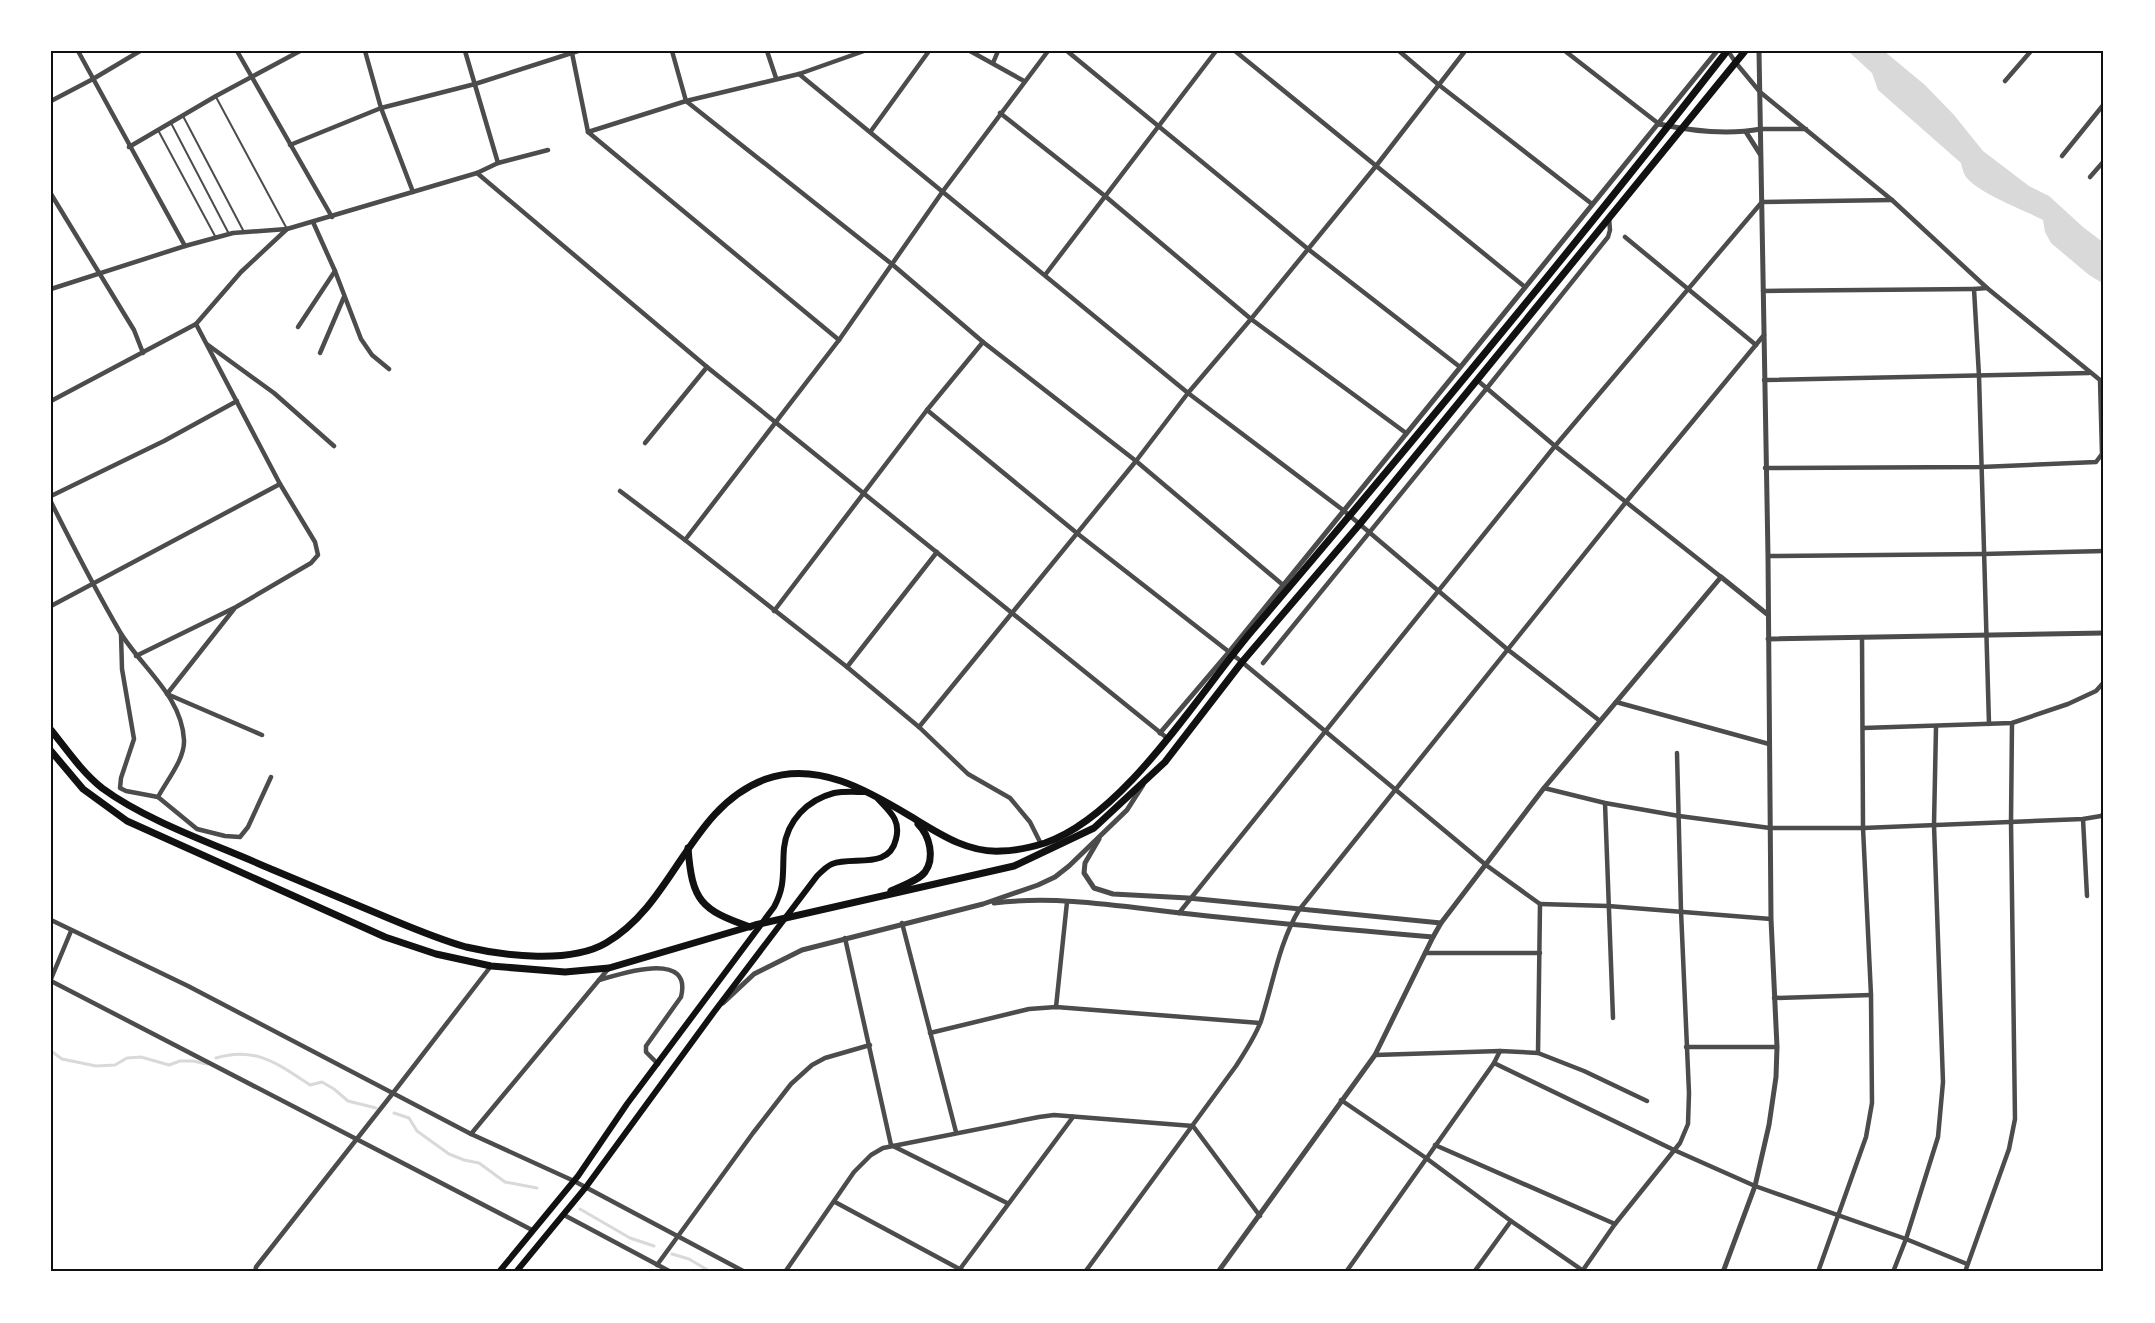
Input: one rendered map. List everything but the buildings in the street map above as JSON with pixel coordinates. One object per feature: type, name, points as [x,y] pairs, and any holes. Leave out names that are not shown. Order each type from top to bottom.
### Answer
[{"type":"main road","points":[[51,730],[76,763],[99,785],[138,811],[196,832],[442,940],[497,953],[552,956],[593,949],[604,944],[642,915],[688,848],[710,819],[727,802],[747,788],[767,779],[790,774],[816,773],[867,792],[952,841],[976,848],[1000,852],[1041,844],[1063,835],[1089,819],[1136,775],[1231,653],[1350,516],[1727,51]]},
{"type":"main road","points":[[52,754],[83,789],[127,821],[385,937],[436,954],[491,966],[566,972],[609,968],[753,926],[1014,866],[1094,828],[1165,762],[1242,662],[1359,525],[1745,51]]},
{"type":"main road","points":[[499,1272],[531,1230],[574,1181],[627,1104],[774,907],[782,893],[784,846],[797,814],[815,801],[834,793],[867,792]]},
{"type":"main road","points":[[516,1272],[586,1187],[812,882],[831,865],[887,856],[894,846],[898,828],[896,819],[876,797]]},
{"type":"main road","points":[[884,895],[924,874],[930,861],[928,838],[923,829],[907,814]]},
{"type":"main road","points":[[688,848],[690,875],[695,892],[708,909],[730,920],[753,926]]},
{"type":"street","points":[[78,51],[185,246]]},
{"type":"street","points":[[51,101],[93,80],[140,51]]},
{"type":"street","points":[[237,51],[332,217]]},
{"type":"street","points":[[129,147],[216,96],[300,51]]},
{"type":"street","points":[[365,51],[381,108],[413,192]]},
{"type":"street","points":[[465,51],[498,163]]},
{"type":"street","points":[[672,51],[686,101],[893,265],[983,342],[1136,461],[1283,585]]},
{"type":"street","points":[[767,51],[776,78]]},
{"type":"street","points":[[588,132],[686,101],[799,74],[863,51]]},
{"type":"street","points":[[871,131],[929,51]]},
{"type":"street","points":[[970,51],[1024,81]]},
{"type":"street","points":[[993,63],[999,51]]},
{"type":"street","points":[[686,540],[839,340],[943,191],[1048,51]]},
{"type":"street","points":[[1067,51],[1308,249],[1460,367]]},
{"type":"street","points":[[1045,275],[1216,51]]},
{"type":"street","points":[[1234,51],[1525,287]]},
{"type":"street","points":[[1398,51],[1593,204]]},
{"type":"street","points":[[919,727],[1078,534],[1188,393],[1376,166],[1465,51]]},
{"type":"street","points":[[1565,51],[1659,124],[1682,129],[1746,132],[1761,129],[1806,129]]},
{"type":"street","points":[[1160,732],[1231,653],[1342,510],[1717,51]]},
{"type":"street","points":[[1727,51],[1760,92],[1892,200],[1986,288],[2100,380],[2102,446],[2100,460],[2089,464],[1765,468]]},
{"type":"street","points":[[1723,1272],[1755,1186],[1772,1105],[1777,1047],[1771,919],[1768,556],[1759,51]]},
{"type":"street","points":[[2005,81],[2031,51]]},
{"type":"street","points":[[290,145],[381,108],[475,84],[562,53],[575,52],[588,132],[839,340]]},
{"type":"street","points":[[799,74],[1188,393],[1350,516],[1507,649],[1600,721]]},
{"type":"street","points":[[2062,156],[2104,104]]},
{"type":"street","points":[[1000,113],[1105,196],[1251,319],[1406,433]]},
{"type":"street","points":[[1746,132],[1761,155]]},
{"type":"street","points":[[51,289],[216,237],[244,232],[287,229],[332,217],[477,173],[498,163],[548,150]]},
{"type":"street","points":[[2090,177],[2104,161]]},
{"type":"street","points":[[477,173],[863,495],[1167,738]]},
{"type":"street","points":[[51,194],[134,330],[143,353]]},
{"type":"street","points":[[1179,913],[1188,898],[1555,446],[1762,202],[1892,200]]},
{"type":"street","points":[[1263,663],[1608,237],[1609,219]]},
{"type":"street","points":[[313,222],[366,347],[389,369]]},
{"type":"street","points":[[51,401],[196,324],[241,272],[287,229]]},
{"type":"street","points":[[1625,237],[1756,345]]},
{"type":"street","points":[[298,327],[336,272]]},
{"type":"street","points":[[1763,291],[1986,288]]},
{"type":"street","points":[[1974,289],[1979,376],[1989,724]]},
{"type":"street","points":[[320,353],[344,297]]},
{"type":"street","points":[[136,656],[236,607],[311,563],[318,555],[315,542],[280,484],[196,324]]},
{"type":"street","points":[[1085,1272],[1236,1066],[1260,1023],[1290,925],[1299,909],[1626,502],[1764,335]]},
{"type":"street","points":[[774,611],[927,410],[983,342]]},
{"type":"street","points":[[205,344],[273,393],[334,446]]},
{"type":"street","points":[[645,443],[707,367]]},
{"type":"street","points":[[1764,380],[2089,373]]},
{"type":"street","points":[[1477,380],[1555,446],[1767,614]]},
{"type":"street","points":[[51,496],[164,441],[237,401]]},
{"type":"street","points":[[927,410],[1078,534],[1231,653],[1486,865],[1540,904],[1608,906],[1771,919]]},
{"type":"street","points":[[51,606],[280,484]]},
{"type":"street","points":[[620,491],[847,667],[919,727],[968,774],[1010,798],[1030,822],[1041,844]]},
{"type":"street","points":[[51,502],[121,634],[167,694],[180,716],[184,748],[158,797]]},
{"type":"street","points":[[1768,556],[2104,551]]},
{"type":"street","points":[[847,667],[937,552]]},
{"type":"street","points":[[1218,1272],[1375,1055],[1441,923],[1544,788],[1720,577]]},
{"type":"street","points":[[167,694],[236,607]]},
{"type":"street","points":[[1768,639],[2104,633]]},
{"type":"street","points":[[121,634],[122,669],[134,739],[120,788],[158,797],[196,832],[240,837],[244,834],[271,777]]},
{"type":"street","points":[[1818,1272],[1866,1137],[1872,1104],[1863,828],[1862,637]]},
{"type":"street","points":[[1863,728],[2012,723],[2096,691],[2104,682]]},
{"type":"street","points":[[167,694],[262,735]]},
{"type":"street","points":[[1616,702],[1769,744]]},
{"type":"street","points":[[1965,1272],[2010,1149],[2015,1119],[2012,723]]},
{"type":"street","points":[[1893,1272],[1906,1239],[1938,1137],[1941,1119],[1943,1082],[1934,825],[1935,727]]},
{"type":"street","points":[[1341,1100],[1584,1271],[1615,1224],[1674,1150],[1688,1124],[1689,1093],[1677,753]]},
{"type":"street","points":[[714,1012],[754,974],[802,950],[983,904],[1055,877],[1127,810],[1144,783]]},
{"type":"street","points":[[1544,788],[1605,803],[1678,816],[1770,828],[1863,828],[2083,819],[2103,814]]},
{"type":"street","points":[[1605,803],[1613,1018]]},
{"type":"street","points":[[2083,819],[2087,896]]},
{"type":"street","points":[[1105,830],[1083,869],[1085,878],[1094,888],[1113,894],[1188,898],[1441,923]]},
{"type":"street","points":[[983,904],[1023,900],[1111,904],[1290,925],[1433,937]]},
{"type":"street","points":[[1056,1007],[1067,902]]},
{"type":"street","points":[[1538,1053],[1540,904]]},
{"type":"street","points":[[51,920],[188,986],[471,1134],[586,1187],[745,1272]]},
{"type":"street","points":[[902,923],[956,1131]]},
{"type":"street","points":[[71,931],[51,980],[531,1230]]},
{"type":"street","points":[[845,938],[891,1145]]},
{"type":"street","points":[[1425,953],[1540,953]]},
{"type":"street","points":[[255,1272],[256,1267],[491,966]]},
{"type":"street","points":[[599,980],[653,967],[674,972],[680,979],[683,989],[681,998],[646,1046],[646,1052],[658,1064]]},
{"type":"street","points":[[471,1134],[609,968]]},
{"type":"street","points":[[1774,998],[1870,995]]},
{"type":"street","points":[[930,1033],[1029,1009],[1056,1007],[1260,1023]]},
{"type":"street","points":[[657,1265],[792,1084],[812,1065],[825,1058],[870,1046]]},
{"type":"street","points":[[1686,1047],[1777,1047]]},
{"type":"street","points":[[1375,1055],[1500,1051],[1538,1053],[1584,1071],[1647,1101]]},
{"type":"street","points":[[1346,1272],[1494,1063],[1500,1051]]},
{"type":"street","points":[[1494,1063],[1674,1150],[1755,1186],[1906,1239],[1967,1264]]},
{"type":"street","points":[[785,1272],[863,1162],[883,1148],[956,1131],[1054,1115],[1193,1126],[1260,1216]]},
{"type":"street","points":[[835,1202],[963,1271],[1007,1203],[1073,1117]]},
{"type":"street","points":[[891,1145],[1007,1203]]},
{"type":"street","points":[[1435,1145],[1615,1224]]},
{"type":"street","points":[[564,1215],[671,1272]]},
{"type":"street","points":[[1474,1272],[1511,1221]]},
{"type":"lane","points":[[216,96],[287,229]]},
{"type":"lane","points":[[183,116],[244,232]]},
{"type":"lane","points":[[171,123],[229,234]]},
{"type":"lane","points":[[158,130],[216,237]]},
{"type":"shaded area","points":[[1848,51],[1884,51],[1925,85],[1954,115],[1983,151],[2029,186],[2049,196],[2104,243],[2104,284],[2089,275],[2051,243],[2045,232],[2043,220],[1991,195],[1972,183],[1965,176],[1961,163],[1878,90],[1872,73]]},
{"type":"waterway","points":[[51,1051],[62,1059],[96,1066],[115,1065],[127,1058],[141,1057],[169,1065],[180,1061],[207,1064]]},
{"type":"waterway","points":[[216,1058],[243,1054],[266,1059],[310,1085],[322,1082],[348,1101],[376,1108]]},
{"type":"waterway","points":[[394,1113],[409,1118],[417,1131],[449,1154],[479,1163],[505,1182],[537,1188]]},
{"type":"waterway","points":[[580,1209],[630,1238],[654,1246]]},
{"type":"waterway","points":[[672,1254],[689,1259],[711,1272]]}]
